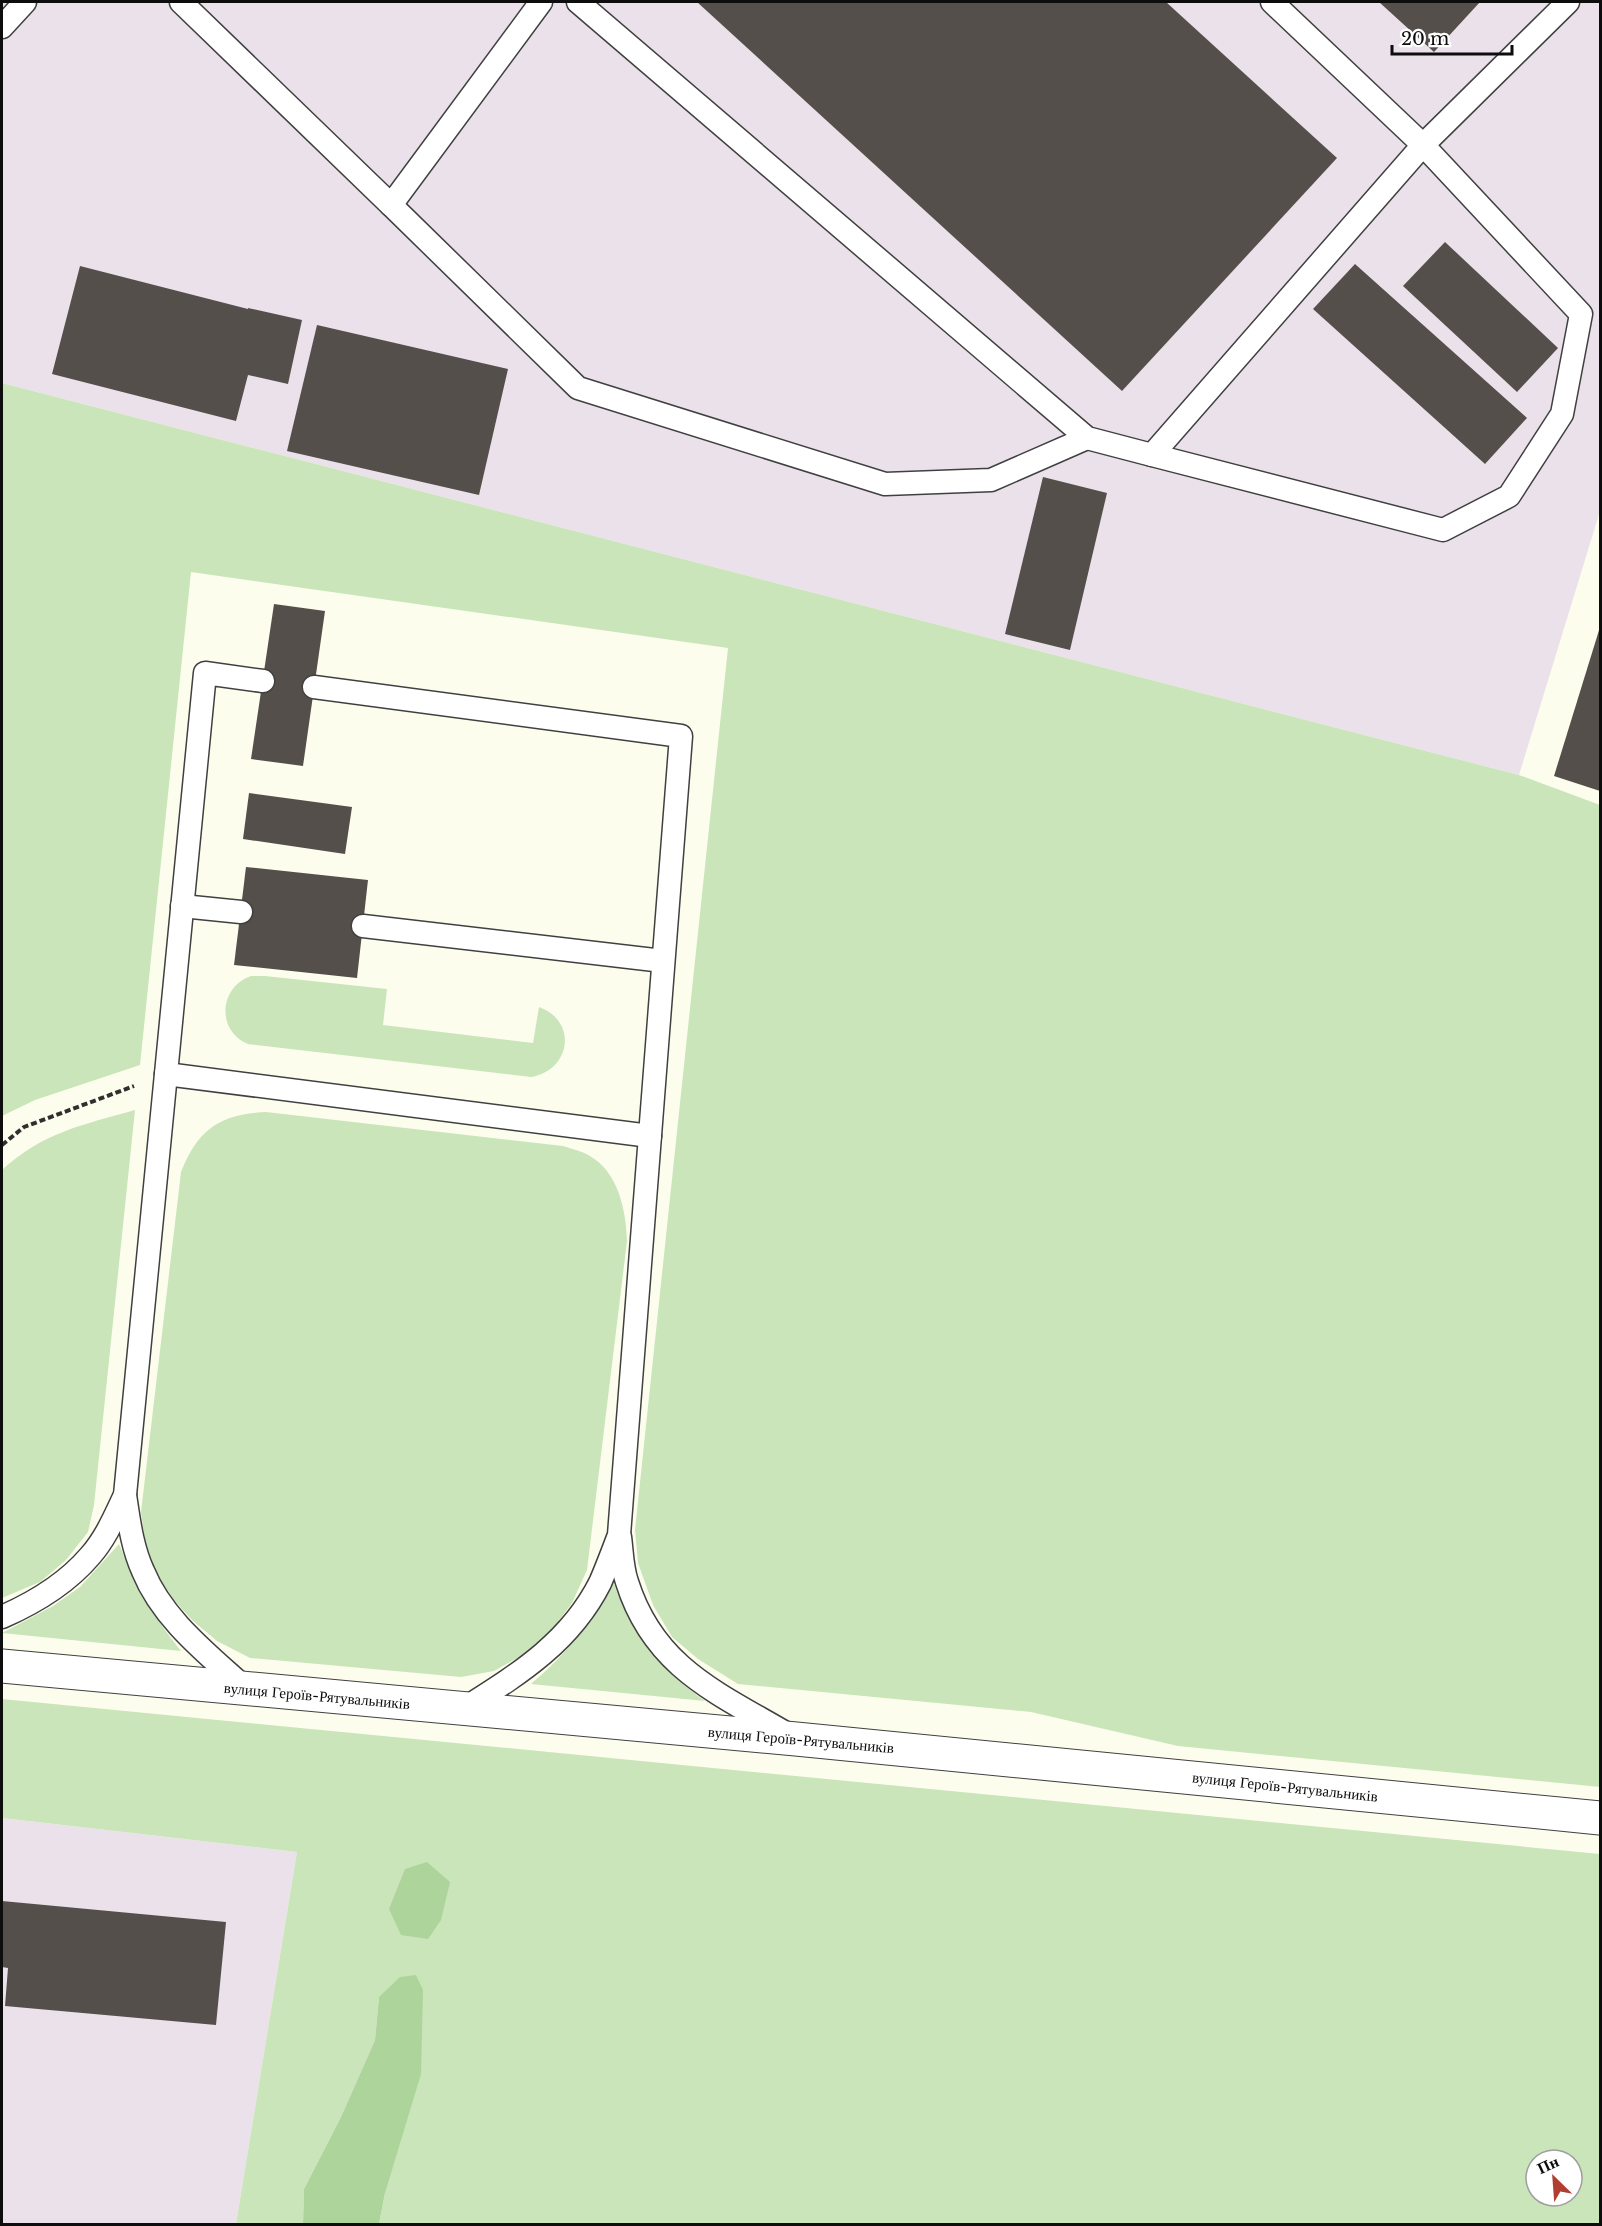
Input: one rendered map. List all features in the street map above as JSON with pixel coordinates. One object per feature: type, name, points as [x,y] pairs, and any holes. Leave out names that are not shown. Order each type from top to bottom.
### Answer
[{"type":"street","name":"вулиця Героїв-Рятувальників","points":[[2,1666],[796,1739],[1600,1818]]},
{"type":"lane","points":[[2,27],[25,2]]},
{"type":"lane","points":[[181,2],[578,388],[885,484],[991,480],[1087,438]]},
{"type":"lane","points":[[391,205],[541,2]]},
{"type":"lane","points":[[578,2],[1087,438],[1443,530],[1509,496],[1562,414],[1581,314],[1423,145],[1272,2]]},
{"type":"lane","points":[[1152,455],[1423,145],[1568,2]]},
{"type":"lane","points":[[246,1689],[172,1619],[155,1594],[143,1571],[132,1541],[125,1495],[205,673],[263,681]]},
{"type":"lane","points":[[314,687],[681,736],[619,1535],[626,1581],[639,1613],[656,1641],[678,1666],[703,1684],[796,1739]]},
{"type":"lane","points":[[182,906],[241,912]]},
{"type":"lane","points":[[363,927],[663,961]]},
{"type":"lane","points":[[165,1074],[650,1136]]},
{"type":"lane","points":[[2,1617],[39,1598],[66,1579],[90,1556],[106,1534],[125,1495]]},
{"type":"lane","points":[[462,1710],[523,1671],[549,1650],[569,1628],[600,1583],[619,1535]]},
{"type":"path","points":[[2,1145],[24,1127],[165,1074]]},
{"type":"shaded area","points":[[2,2],[1600,2],[1600,511],[1519,775],[2,383]]},
{"type":"shaded area","points":[[2,1818],[297,1852],[236,2224],[2,2224]]},
{"type":"green space","points":[[2,383],[1519,775],[1600,805],[1600,1787],[1178,1746],[1031,1712],[738,1684],[698,1659],[672,1637],[653,1605],[638,1563],[635,1530],[728,648],[191,572],[140,1065],[35,1100],[2,1116]]},
{"type":"green space","points":[[251,976],[387,989],[383,1025],[533,1043],[539,1007],[560,1023],[565,1045],[555,1065],[544,1073],[531,1077],[248,1044],[230,1029],[226,1020],[226,1009],[233,989]]},
{"type":"green space","points":[[135,1110],[94,1505],[88,1532],[66,1560],[40,1582],[2,1598],[2,1170],[17,1157],[48,1138]]},
{"type":"green space","points":[[266,1112],[563,1146],[587,1154],[600,1163],[608,1172],[619,1194],[625,1217],[627,1241],[587,1570],[572,1603],[551,1631],[526,1653],[494,1671],[461,1677],[250,1658],[217,1641],[192,1620],[173,1599],[155,1571],[145,1541],[141,1512],[181,1172],[195,1145],[213,1127],[236,1116]]},
{"type":"green space","points":[[119,1544],[146,1600],[181,1651],[2,1633],[53,1606],[80,1587]]},
{"type":"green space","points":[[613,1582],[629,1619],[649,1649],[673,1676],[705,1701],[531,1684],[577,1637]]},
{"type":"green space","points":[[2,1699],[1600,1854],[1600,2224],[379,2224],[385,2193],[379,1997],[375,2040],[341,2117],[304,2189],[303,2224],[236,2224],[297,1852],[2,1818]]},
{"type":"green space","points":[[427,1862],[450,1882],[441,1920],[428,1939],[401,1935],[389,1909],[405,1869]]},
{"type":"green space","points":[[416,1975],[423,1990],[421,2074],[385,2193],[379,2224],[303,2224],[304,2189],[341,2117],[375,2040],[379,1997],[400,1977]]},
{"type":"building","points":[[697,2],[1166,2],[1337,158],[1122,391]]},
{"type":"building","points":[[1379,2],[1480,2],[1434,52]]},
{"type":"building","points":[[1445,242],[1558,348],[1517,392],[1403,286]]},
{"type":"building","points":[[1355,264],[1527,418],[1485,464],[1313,309]]},
{"type":"building","points":[[80,266],[248,309],[302,320],[288,384],[248,375],[236,421],[52,374]]},
{"type":"building","points":[[317,325],[508,369],[479,495],[287,451]]},
{"type":"building","points":[[1043,477],[1107,493],[1070,650],[1005,634]]},
{"type":"building","points":[[274,604],[325,611],[303,766],[251,759]]},
{"type":"building","points":[[1600,627],[1600,791],[1554,776]]},
{"type":"building","points":[[249,793],[352,807],[345,854],[243,839]]},
{"type":"building","points":[[246,867],[368,880],[357,978],[234,965]]},
{"type":"building","points":[[2,1901],[226,1922],[216,2025],[5,2006],[8,1968],[2,1967]]}]
